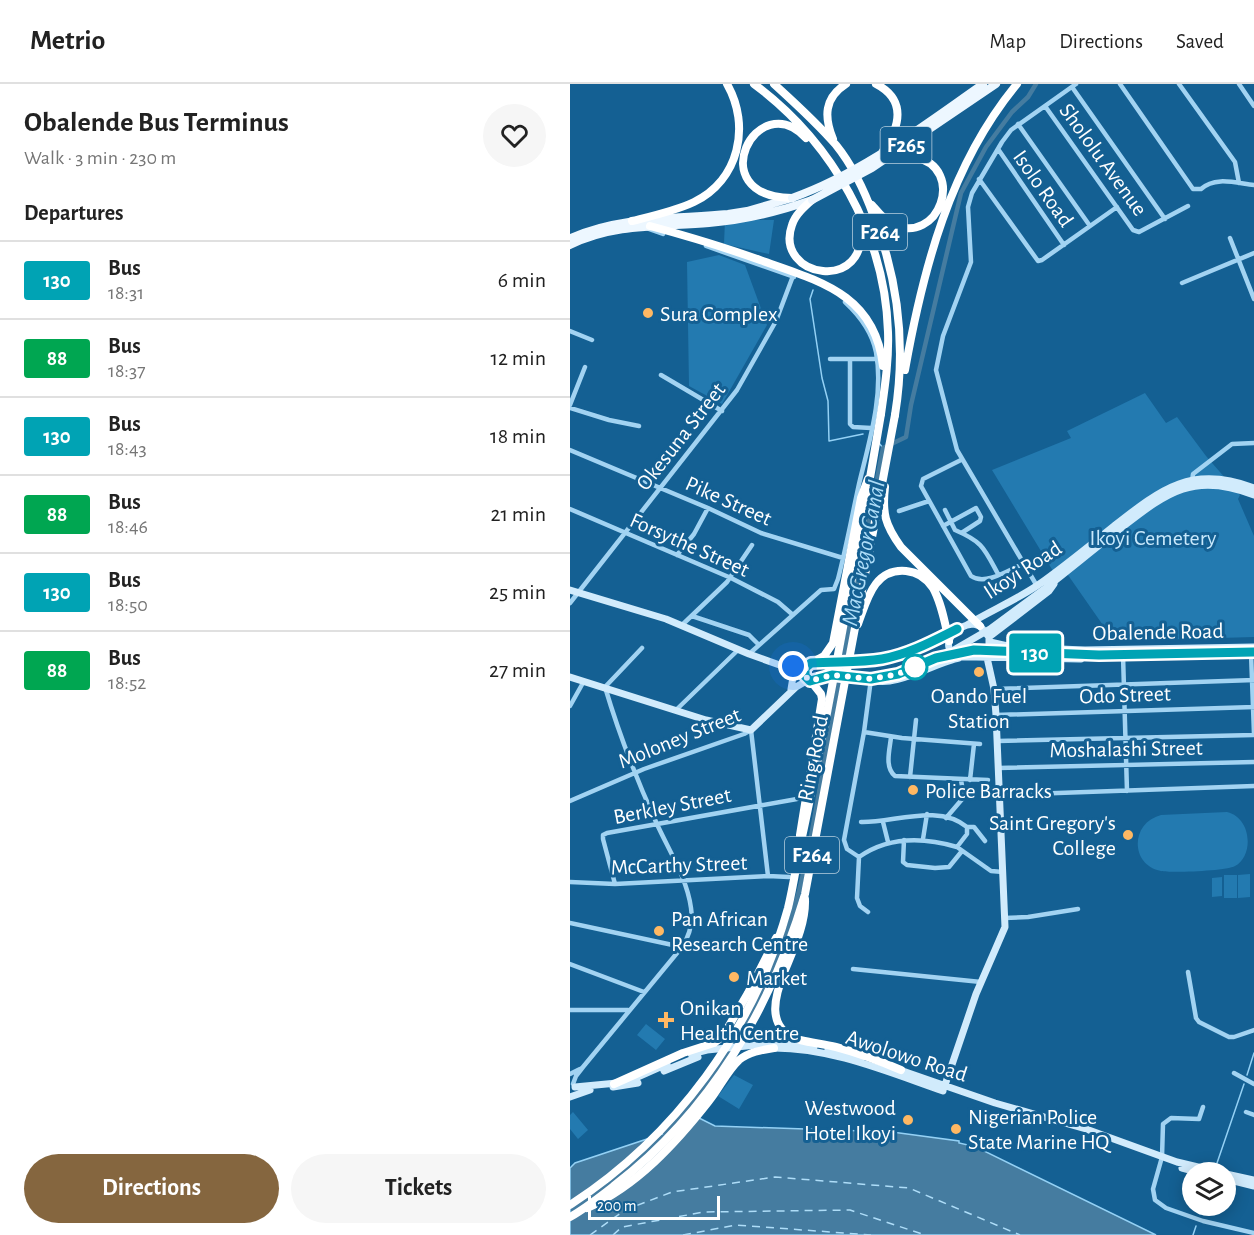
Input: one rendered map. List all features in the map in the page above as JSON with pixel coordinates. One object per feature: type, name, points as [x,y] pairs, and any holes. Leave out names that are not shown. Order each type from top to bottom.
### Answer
[{"type":"highway","points":[[632,221],[693,202],[709,192],[723,177],[736,152],[740,137],[739,115],[727,84]]},
{"type":"highway","name":"Ring Road","points":[[570,1205],[629,1162],[694,1094],[716,1063],[746,1011],[767,967],[794,884],[881,414],[888,349],[885,295],[874,253],[837,171],[794,118],[754,84]]},
{"type":"highway","name":"Ring Road","points":[[573,1215],[622,1180],[653,1153],[700,1102],[722,1073],[753,1022],[793,933],[805,894],[886,469],[898,396],[901,358],[897,296],[884,243],[869,202],[854,172],[836,145],[774,84]]},
{"type":"highway","points":[[836,145],[828,126],[827,111],[833,96],[846,84]]},
{"type":"highway","points":[[869,202],[886,220],[908,228],[926,223],[933,217],[942,201],[942,183],[936,170],[923,160],[914,157],[885,155],[897,124],[897,109],[894,100],[885,89],[876,84]]},
{"type":"highway","points":[[898,396],[921,288],[946,211],[973,151],[994,115],[1017,84]]},
{"type":"highway","points":[[792,198],[777,198],[762,193],[747,177],[743,166],[746,146],[754,134],[766,127],[784,125],[793,128],[819,148]]},
{"type":"highway","name":"F265","points":[[812,200],[800,212],[791,228],[791,243],[797,258],[808,267],[821,272],[835,271],[845,267],[857,255],[862,243],[857,212]]},
{"type":"highway","points":[[647,226],[689,236],[773,264],[814,279],[839,292],[860,310],[874,332],[882,354],[884,389]]},
{"type":"highway","points":[[810,664],[824,656],[830,649],[835,636],[861,498],[872,467]]},
{"type":"highway","points":[[886,469],[883,510],[886,522],[901,547],[934,579],[973,624]]},
{"type":"highway","points":[[855,632],[872,588],[882,577],[893,572],[906,571],[922,577],[934,590],[948,638]]},
{"type":"highway","points":[[800,848],[801,819],[822,696],[809,680]]},
{"type":"highway","points":[[805,894],[806,904],[799,933],[774,1004],[780,1025],[790,1035],[801,1040],[873,1058],[901,1071]]},
{"type":"highway","points":[[614,1084],[670,1059],[714,1043],[723,1036],[744,1002],[779,932]]},
{"type":"highway","points":[[573,1215],[599,1203],[644,1172],[685,1130],[735,1065],[746,1055],[774,1048]]},
{"type":"main road","points":[[570,239],[593,230],[632,221],[710,219],[792,198],[836,180],[885,155],[983,84]]},
{"type":"main road","name":"F265","points":[[812,200],[856,179],[885,155],[996,84]]},
{"type":"main road","points":[[570,245],[598,234],[647,226],[770,214],[812,200]]},
{"type":"main road","name":"Ikoyi Road","points":[[973,624],[1037,586],[1150,498],[1171,486],[1223,479],[1254,488]]},
{"type":"main road","name":"Ikoyi Road","points":[[936,658],[981,635],[1047,587],[1156,501],[1193,483],[1219,485],[1254,495]]},
{"type":"main road","points":[[990,640],[1049,591],[1060,577]]},
{"type":"main road","points":[[574,591],[682,625],[738,650],[784,666],[791,671],[793,676],[794,683],[790,692]]},
{"type":"main road","points":[[784,666],[881,659],[948,638],[957,629],[973,624],[990,640],[991,647],[987,655],[994,689],[998,741],[1004,933],[981,982],[944,1089]]},
{"type":"main road","points":[[948,638],[952,654],[959,658]]},
{"type":"main road","name":"Obalende Road","points":[[990,640],[1012,646],[1085,650],[1253,651]]},
{"type":"main road","name":"Obalende Road","points":[[790,692],[809,680],[832,675],[871,679],[898,674],[936,658],[959,652],[982,650],[1123,655],[1253,651]]},
{"type":"main road","name":"Obalende Road","points":[[959,658],[987,655],[1062,660],[1099,655]]},
{"type":"main road","points":[[871,679],[889,681],[959,658]]},
{"type":"main road","points":[[809,680],[804,671],[810,664]]},
{"type":"main road","points":[[570,677],[706,720],[751,730]]},
{"type":"main road","name":"Moloney Street","points":[[751,730],[790,692]]},
{"type":"main road","name":"Awolowo Road","points":[[742,1049],[775,1043],[830,1050],[901,1071],[944,1089]]},
{"type":"main road","name":"Awolowo Road","points":[[573,1084],[614,1084],[640,1077],[682,1057],[717,1051],[799,1049],[843,1058],[1182,1166]]},
{"type":"main road","name":"Awolowo Road","points":[[570,1097],[582,1092],[636,1083],[688,1060],[717,1051]]},
{"type":"main road","points":[[570,1097],[573,1084]]},
{"type":"main road","name":"Awolowo Road","points":[[1162,1159],[1182,1163]]},
{"type":"main road","name":"Awolowo Road","points":[[1236,1176],[1254,1180]]},
{"type":"main road","points":[[1236,1182],[1254,1186]]},
{"type":"street","points":[[1120,84],[1193,189],[1201,189],[1212,182],[1254,184]]},
{"type":"street","points":[[1179,84],[1235,162],[1239,183]]},
{"type":"street","points":[[1239,84],[1254,106]]},
{"type":"street","points":[[1037,586],[961,460],[954,445],[937,379],[937,361],[944,336],[969,270],[972,253],[968,207],[972,193],[1007,135],[1018,124],[1074,86],[1165,219],[1188,206]]},
{"type":"street","name":"Shololu Avenue","points":[[1045,106],[1136,232],[1165,219]]},
{"type":"street","points":[[1018,124],[1090,226]]},
{"type":"street","name":"Isolo Road","points":[[998,149],[1064,244]]},
{"type":"street","points":[[979,179],[1038,261],[1042,261],[1117,207]]},
{"type":"street","points":[[647,226],[652,231],[681,237],[793,276],[835,294],[852,309],[873,342],[877,359],[877,391],[843,558],[834,590],[821,590],[749,654]]},
{"type":"street","points":[[1230,238],[1252,286],[1254,299]]},
{"type":"street","points":[[1182,283],[1254,253]]},
{"type":"street","name":"Okesuna Street","points":[[570,603],[574,591],[625,533],[722,411],[772,329],[793,276]]},
{"type":"street","points":[[570,331],[592,340]]},
{"type":"street","points":[[830,359],[877,359]]},
{"type":"street","points":[[850,360],[850,424],[853,427],[871,428]]},
{"type":"street","points":[[585,368],[570,406],[609,420],[639,426]]},
{"type":"street","points":[[661,375],[722,411]]},
{"type":"street","points":[[1193,483],[1192,474],[1232,444],[1254,443]]},
{"type":"street","name":"Pike Street","points":[[570,450],[708,508],[761,533],[843,558]]},
{"type":"street","points":[[961,460],[923,479],[921,486],[972,576],[980,580],[1023,564]]},
{"type":"street","points":[[900,511],[929,501]]},
{"type":"street","points":[[678,555],[694,534],[708,508]]},
{"type":"street","points":[[943,525],[976,508],[981,517],[980,521],[963,532]]},
{"type":"street","name":"Forsythe Street","points":[[570,509],[731,578],[778,602],[793,615]]},
{"type":"street","points":[[945,510],[956,530],[982,545],[998,574]]},
{"type":"street","points":[[682,625],[731,578],[752,545]]},
{"type":"street","points":[[692,616],[749,635],[759,645]]},
{"type":"street","points":[[573,1084],[576,1076],[628,1010],[682,947],[692,921],[692,908],[683,881],[634,773],[605,687],[642,648]]},
{"type":"street","points":[[676,710],[738,650]]},
{"type":"street","points":[[998,741],[1254,734],[1253,651]]},
{"type":"street","points":[[1123,655],[1127,790]]},
{"type":"street","points":[[859,857],[847,849],[844,840],[864,732],[871,679]]},
{"type":"street","points":[[994,689],[1253,680]]},
{"type":"street","points":[[570,706],[584,681]]},
{"type":"street","name":"Odo Street","points":[[996,715],[1254,707]]},
{"type":"street","points":[[910,777],[916,720]]},
{"type":"street","points":[[751,730],[768,876]]},
{"type":"street","name":"Moloney Street","points":[[570,801],[634,773],[751,730]]},
{"type":"street","points":[[864,732],[977,744],[970,780]]},
{"type":"street","points":[[891,736],[888,765],[895,776],[987,780]]},
{"type":"street","name":"Moshalashi Street","points":[[999,768],[1254,762]]},
{"type":"street","points":[[946,818],[964,797],[961,780]]},
{"type":"street","points":[[1000,795],[1254,786]]},
{"type":"street","name":"Berkley Street","points":[[615,884],[603,835],[607,833],[796,799]]},
{"type":"street","points":[[923,839],[927,814]]},
{"type":"street","points":[[861,822],[883,822],[927,814],[959,822],[967,827],[974,827],[985,841]]},
{"type":"street","points":[[883,822],[888,842]]},
{"type":"street","points":[[904,840],[903,862],[907,865],[949,867],[967,834],[967,827]]},
{"type":"street","points":[[859,857],[888,842],[923,839],[960,849],[991,871],[1003,872]]},
{"type":"street","points":[[859,857],[857,898],[860,906],[868,912]]},
{"type":"street","name":"McCarthy Street","points":[[570,882],[615,884],[768,876],[789,877]]},
{"type":"street","points":[[1004,918],[1028,917],[1078,909]]},
{"type":"street","points":[[570,923],[682,947]]},
{"type":"street","points":[[570,964],[645,992]]},
{"type":"street","points":[[853,969],[981,982]]},
{"type":"street","points":[[1188,972],[1196,1018],[1200,1022],[1229,1037],[1254,1030]]},
{"type":"street","points":[[570,1010],[628,1010]]},
{"type":"street","points":[[570,1074],[583,1067]]},
{"type":"street","points":[[1234,1073],[1254,1084]]},
{"type":"street","points":[[1203,1107],[1199,1119],[1171,1118],[1163,1124],[1162,1159],[1153,1189],[1155,1200],[1166,1208],[1203,1221],[1254,1233]]},
{"type":"street","points":[[1246,1112],[1254,1115]]},
{"type":"green space","points":[[725,220],[774,220],[769,254],[724,244]]},
{"type":"green space","points":[[719,255],[745,265],[767,325],[722,404],[689,386],[687,262]]},
{"type":"green space","name":"Ikoyi Cemetery","points":[[1145,393],[1166,423],[1177,417],[1206,456],[1240,495],[1238,499],[1254,536],[1254,637],[1114,641],[1061,565],[1053,571],[992,470],[1071,438],[1067,431]]},
{"type":"green space","points":[[1227,812],[1241,822],[1248,838],[1245,854],[1235,866],[1199,871],[1161,871],[1151,867],[1139,853],[1139,835],[1151,819],[1161,815]]},
{"type":"green space","points":[[1250,874],[1250,897],[1238,898],[1238,875]]},
{"type":"green space","points":[[1224,875],[1237,875],[1237,898],[1224,898]]},
{"type":"green space","points":[[1222,877],[1222,896],[1212,897],[1212,878]]},
{"type":"green space","points":[[646,1024],[665,1039],[656,1050],[637,1035]]},
{"type":"green space","points":[[734,1075],[753,1085],[739,1109],[718,1096]]},
{"type":"green space","points":[[573,1112],[588,1130],[578,1139],[570,1129],[570,1115]]},
{"type":"shaded area","points":[[699,1118],[715,1126],[892,1132],[959,1141],[959,1143],[985,1149],[984,1151],[1156,1235],[570,1235],[570,1168],[575,1163],[665,1133],[695,1122]]},
{"type":"waterway","name":"MacGregor Canal","points":[[665,1133],[715,1071],[744,1026],[769,979],[789,927],[810,843],[883,448],[906,437],[911,405],[961,193],[986,147],[1012,112],[1028,97],[1036,84]]},
{"type":"waterway","points":[[813,290],[810,299],[822,378],[828,401],[829,441],[863,434]]},
{"type":"waterway","name":"MacGregor Canal","points":[[879,443],[883,448]]},
{"type":"waterway","points":[[1247,1075],[1254,1053]]},
{"type":"waterway","points":[[1217,1162],[1244,1084]]},
{"type":"waterway","points":[[1193,1235],[1196,1226]]},
{"type":"ferry route","points":[[590,1235],[625,1210],[672,1192],[775,1177],[909,1188],[1020,1235]]},
{"type":"ferry route","points":[[613,1235],[622,1227],[704,1212],[850,1210],[925,1235]]},
{"type":"ferry route","points":[[683,1235],[736,1225],[871,1235]]},
{"type":"bus line","name":"130","points":[[957,629],[926,645],[881,659],[811,663],[805,668],[805,676],[810,681],[832,675],[871,679],[898,674],[936,658],[974,650],[1099,655],[1254,652]]},
{"type":"place","name":"Sura Complex","points":[[648,313]]},
{"type":"place","name":"Oando Fuel Station","points":[[979,672]]},
{"type":"place","name":"Police Barracks","points":[[913,790]]},
{"type":"place","name":"Saint Gregory's College","points":[[1128,835]]},
{"type":"place","name":"Pan African Research Centre","points":[[659,931]]},
{"type":"place","name":"Market","points":[[734,977]]},
{"type":"place","name":"Onikan Health Centre","points":[[666,1020]]},
{"type":"place","name":"Westwood Hotel Ikoyi","points":[[908,1120]]},
{"type":"place","name":"Nigerian Police State Marine HQ","points":[[956,1129]]},
{"type":"route","points":[[793,666],[809,664],[804,671],[810,681],[832,675],[871,679],[898,674],[917,666],[915,667]]}]
